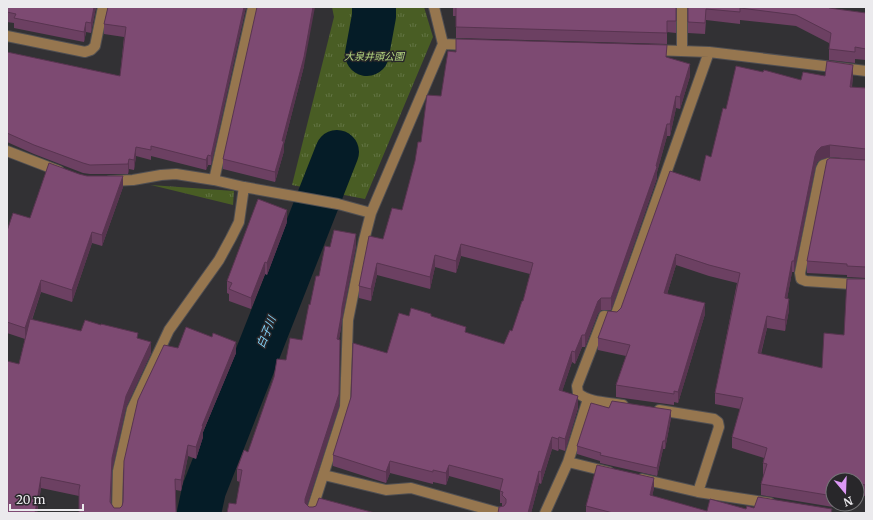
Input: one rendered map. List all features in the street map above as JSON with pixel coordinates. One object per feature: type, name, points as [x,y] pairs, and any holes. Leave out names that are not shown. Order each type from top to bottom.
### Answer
[{"type":"street","points":[[7,36],[85,52],[92,50],[95,46],[103,7]]},
{"type":"street","points":[[214,180],[253,7]]},
{"type":"street","points":[[311,513],[345,407],[348,320],[371,213],[443,44],[434,7]]},
{"type":"street","points":[[682,7],[682,51]]},
{"type":"street","points":[[443,44],[483,45]]},
{"type":"street","points":[[644,50],[709,52],[866,71]]},
{"type":"street","points":[[633,406],[588,399],[578,393],[577,386],[604,316],[615,317],[709,52]]},
{"type":"street","points":[[7,151],[66,173]]},
{"type":"street","points":[[866,166],[829,163],[823,165],[800,273],[801,279],[806,281],[866,285]]},
{"type":"street","points":[[98,181],[133,180],[172,174],[214,180],[371,213]]},
{"type":"street","points":[[117,513],[118,471],[132,409],[170,330],[220,260],[239,222],[244,187]]},
{"type":"street","points":[[545,513],[568,462],[588,399]]},
{"type":"street","points":[[648,408],[714,419],[718,422],[719,427],[698,492]]},
{"type":"street","points":[[568,462],[698,492],[776,504]]},
{"type":"street","points":[[324,474],[386,490],[411,488],[500,513]]},
{"type":"green space","name":"大泉井頭公園","points":[[332,7],[424,7],[433,37],[365,199],[292,185],[334,17]]},
{"type":"green space","points":[[151,185],[234,191],[233,205]]},
{"type":"building","points":[[7,7],[94,7],[91,23],[86,22],[84,32],[14,18],[16,14],[7,12]]},
{"type":"building","points":[[108,7],[244,7],[211,156],[208,155],[206,160],[151,146],[151,150],[136,147],[134,160],[129,159],[128,164],[90,165],[34,145],[7,133],[7,52],[120,76],[126,27],[104,24]]},
{"type":"building","points":[[257,7],[313,7],[304,57],[275,172],[223,159]]},
{"type":"building","points":[[456,7],[676,7],[676,21],[667,21],[667,33],[456,27]]},
{"type":"building","points":[[688,7],[829,7],[866,13],[866,49],[855,47],[855,52],[829,49],[831,33],[796,15],[740,8],[740,12],[706,9],[705,23],[688,22]]},
{"type":"building","points":[[456,39],[667,45],[666,57],[690,64],[680,97],[676,96],[670,124],[667,124],[656,166],[657,167],[611,298],[601,298],[598,301],[585,335],[582,335],[575,352],[572,351],[559,390],[578,396],[565,439],[552,437],[541,472],[539,471],[528,513],[498,513],[499,507],[504,506],[506,503],[506,499],[502,495],[503,492],[500,491],[503,479],[449,465],[446,473],[433,470],[433,472],[390,461],[386,472],[333,455],[351,397],[353,343],[387,353],[399,313],[409,316],[411,308],[466,327],[465,332],[504,344],[510,330],[512,331],[523,301],[533,263],[461,244],[456,261],[435,255],[430,277],[377,263],[371,289],[359,286],[369,236],[383,239],[392,208],[402,210],[415,161],[418,142],[421,142],[427,95],[441,96],[448,51],[456,52]]},
{"type":"building","points":[[827,61],[853,65],[850,87],[866,88],[866,149],[830,145],[821,147],[817,151],[794,261],[792,261],[785,298],[789,299],[785,320],[767,316],[758,353],[822,368],[824,333],[844,335],[847,279],[866,279],[866,485],[865,472],[825,472],[825,495],[761,484],[767,464],[763,463],[767,448],[732,437],[743,398],[715,393],[740,273],[676,254],[664,293],[705,303],[678,392],[674,391],[674,394],[616,385],[630,345],[598,338],[608,311],[617,312],[621,308],[670,171],[700,181],[706,155],[711,157],[723,108],[726,109],[736,66],[763,72],[764,70],[801,80],[803,72],[825,76]]},
{"type":"building","points":[[830,158],[866,160],[866,267],[807,261],[827,160]]},
{"type":"building","points":[[49,163],[87,176],[123,176],[102,235],[92,232],[72,290],[41,280],[25,328],[7,322],[7,231],[13,213],[30,218]]},
{"type":"building","points":[[258,199],[287,210],[267,263],[265,262],[251,298],[229,289],[232,283],[227,281]]},
{"type":"building","points":[[334,230],[356,234],[337,339],[340,340],[339,394],[305,503],[309,507],[316,506],[319,498],[375,513],[227,513],[229,503],[236,504],[242,470],[237,469],[244,450],[248,452],[274,377],[277,359],[286,360],[290,338],[302,340],[316,276],[319,276],[325,246],[330,247]]},
{"type":"building","points":[[30,319],[81,331],[85,320],[138,333],[137,338],[151,342],[126,396],[112,458],[110,502],[114,508],[120,508],[123,502],[124,461],[138,400],[164,345],[178,348],[186,327],[212,337],[213,333],[236,342],[202,426],[196,447],[188,445],[181,480],[175,479],[176,513],[79,513],[80,485],[41,477],[35,513],[7,513],[7,361],[19,364]]},
{"type":"building","points":[[612,401],[671,410],[665,441],[663,441],[657,468],[600,455],[601,453],[577,446],[591,403],[609,408]]},
{"type":"building","points":[[597,465],[654,478],[650,495],[707,511],[710,499],[746,509],[747,506],[754,508],[758,497],[825,508],[825,512],[831,512],[613,513],[586,506]]},
{"type":"waterway","name":"白子川","points":[[367,54],[374,16],[374,7]]},
{"type":"waterway","name":"白子川","points":[[199,513],[204,490],[337,152]]}]
